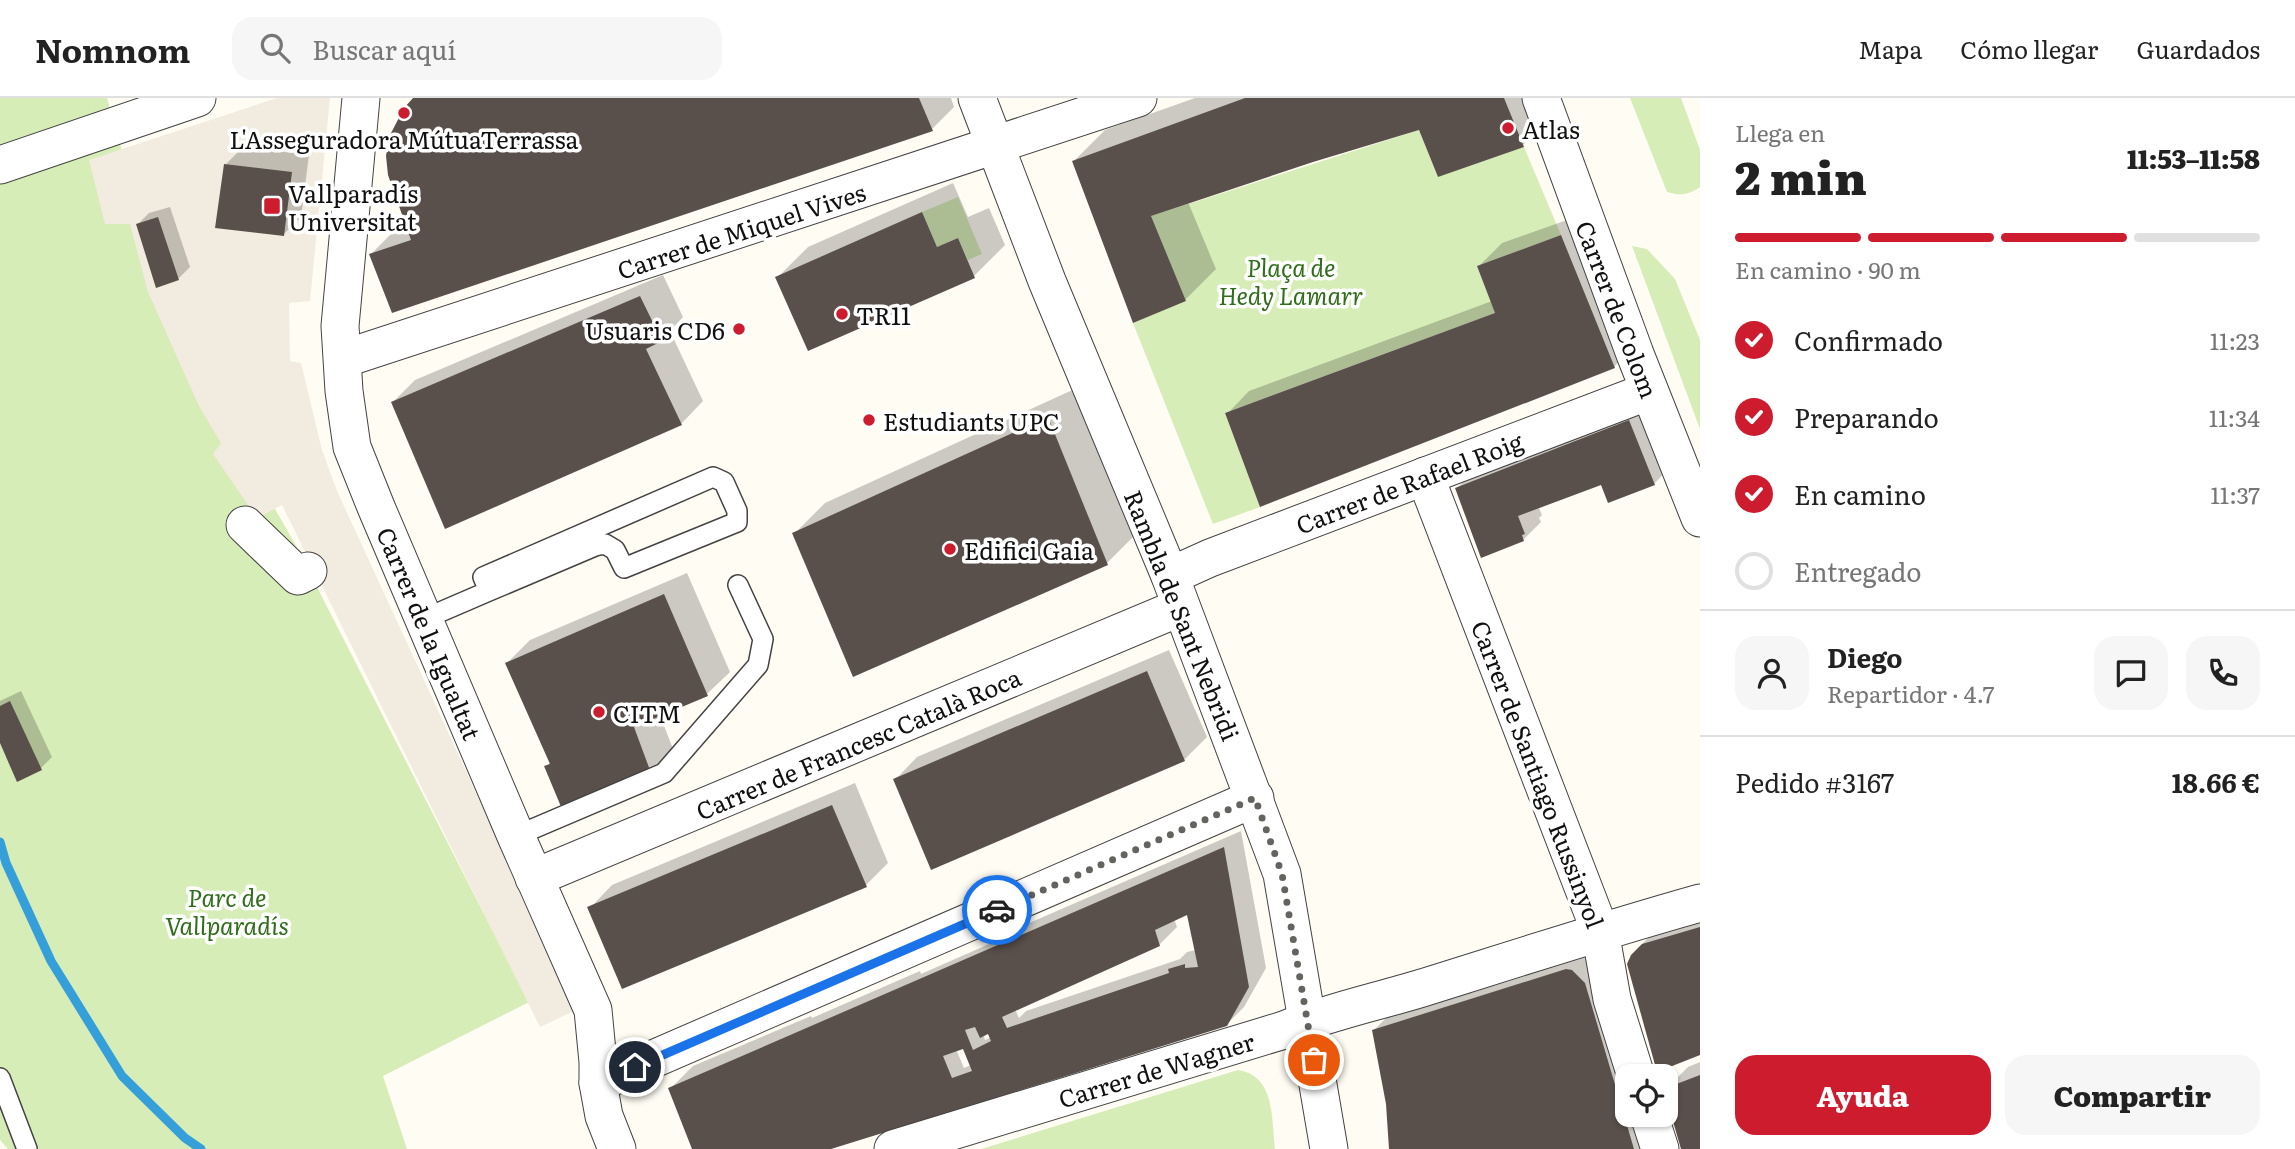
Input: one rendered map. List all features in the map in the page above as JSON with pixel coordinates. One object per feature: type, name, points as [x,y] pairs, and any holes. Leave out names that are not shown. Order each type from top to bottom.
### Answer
[{"type":"street","points":[[0,165],[197,98]]},
{"type":"street","name":"Carrer de la Igualtat","points":[[361,98],[340,326],[344,391],[352,447],[516,836],[593,1010],[598,1083],[604,1116],[617,1149]]},
{"type":"street","name":"Rambla de Sant Nebridi","points":[[977,98],[1047,281],[1175,591],[1282,874],[1329,1149]]},
{"type":"street","name":"Carrer de Miquel Vives","points":[[343,359],[1138,98]]},
{"type":"street","name":"Carrer de Colom","points":[[1541,98],[1649,391],[1700,518]]},
{"type":"street","name":"Carrer de Rafael Roig","points":[[1175,591],[1210,558],[1649,391]]},
{"type":"street","name":"Carrer de Santiago Russinyol","points":[[1425,476],[1600,931],[1612,999],[1632,1064]]},
{"type":"street","points":[[245,525],[298,576],[308,571]]},
{"type":"street","name":"Carrer de Francesc Català Roca","points":[[534,878],[1175,591]]},
{"type":"street","points":[[598,1083],[1255,798]]},
{"type":"street","name":"Carrer de Wagner","points":[[893,1149],[1307,1021],[1362,1007],[1600,931],[1700,903]]},
{"type":"street","points":[[1653,1127],[1660,1149]]},
{"type":"lane","points":[[424,619],[605,544],[615,550],[624,568],[737,522],[737,511],[724,482],[713,477],[483,577],[489,591]]},
{"type":"lane","points":[[516,836],[664,773],[758,665],[763,639],[738,585]]},
{"type":"lane","points":[[0,1078],[27,1149]]},
{"type":"green space","name":"Parc de Vallparadís","points":[[0,98],[107,98],[172,328],[295,544],[529,1002],[383,1076],[407,1149],[8,1149],[0,1140]]},
{"type":"green space","points":[[1630,98],[1681,98],[1700,150],[1700,187],[1684,194],[1667,192]]},
{"type":"green space","name":"Plaça de Hedy Lamarr","points":[[1419,130],[1438,177],[1524,147],[1561,235],[1478,266],[1495,313],[1225,413],[1260,507],[1213,524],[1133,323],[1186,301],[1151,216]]},
{"type":"green space","points":[[958,197],[982,254],[968,260],[958,238],[937,247],[922,212]]},
{"type":"green space","points":[[1632,246],[1647,249],[1675,279],[1700,340],[1700,429]]},
{"type":"green space","points":[[1238,1070],[1250,1074],[1265,1090],[1272,1112],[1275,1149],[981,1149]]},
{"type":"shaded area","points":[[277,98],[330,98],[310,301],[289,303],[290,361],[301,363],[322,450],[337,491],[576,1010],[540,1027],[282,505],[257,518],[213,454],[221,443],[199,406],[148,292],[130,224],[105,224],[89,160]]},
{"type":"building","points":[[413,98],[919,98],[933,131],[392,313],[369,254],[411,240],[388,175],[386,156],[389,137],[404,108]]},
{"type":"building","points":[[1245,98],[1504,98],[1524,147],[1438,177],[1419,130],[1151,216],[1186,301],[1133,323],[1072,161]]},
{"type":"building","points":[[224,164],[292,172],[284,236],[215,228]]},
{"type":"building","name":"TR11","points":[[922,212],[937,247],[958,238],[975,278],[808,351],[775,277]]},
{"type":"building","points":[[158,217],[179,280],[156,288],[136,224]]},
{"type":"building","points":[[1561,235],[1615,368],[1260,507],[1225,413],[1495,313],[1477,266]]},
{"type":"building","points":[[640,296],[662,341],[646,349],[682,425],[445,529],[391,402]]},
{"type":"building","name":"Edifici Gaia","points":[[1048,417],[1108,565],[853,677],[792,533]]},
{"type":"building","points":[[1629,420],[1655,485],[1608,503],[1601,485],[1518,516],[1525,534],[1522,535],[1524,541],[1481,558],[1455,488]]},
{"type":"building","name":"CITM","points":[[664,594],[708,696],[634,727],[651,773],[562,809],[544,766],[550,764],[505,663]]},
{"type":"building","points":[[1147,671],[1185,761],[931,870],[893,779]]},
{"type":"building","points":[[10,701],[42,770],[17,782],[0,743],[0,706]]},
{"type":"building","points":[[832,805],[867,887],[622,989],[587,907]]},
{"type":"building","points":[[1224,847],[1249,987],[1227,1026],[831,1149],[692,1149],[668,1088]],"holes":[[[1187,915],[1198,967],[1185,968],[1185,964],[1168,969],[1169,973],[1007,1028],[1002,1017],[1160,946],[1155,930]],[[975,1027],[980,1038],[988,1034],[991,1041],[973,1050],[965,1030]],[[963,1049],[972,1071],[952,1078],[943,1056]]]},
{"type":"building","points":[[1700,927],[1700,1055],[1677,1064],[1655,1064],[1627,964],[1631,955],[1642,944]]},
{"type":"building","points":[[1566,969],[1572,970],[1585,983],[1615,1085],[1615,1127],[1628,1127],[1634,1149],[1389,1149],[1386,1104],[1372,1030]]},
{"type":"building","points":[[1700,1075],[1700,1149],[1681,1149],[1675,1127],[1678,1127],[1678,1083]]},
{"type":"waterway","points":[[0,842],[6,863],[51,961],[122,1076],[185,1138],[201,1149]]},
{"type":"way so far","points":[[997,910],[1255,798],[1282,874],[1314,1060]]},
{"type":"place","name":"L'Asseguradora MútuaTerrassa","points":[[404,113]]},
{"type":"place","name":"Atlas","points":[[1508,128]]},
{"type":"place","name":"Vallparadís Universitat","points":[[272,206]]},
{"type":"place","name":"TR11","points":[[842,314]]},
{"type":"place","name":"Usuaris CD6","points":[[739,329]]},
{"type":"place","name":"Estudiants UPC","points":[[869,420]]},
{"type":"place","name":"Edifici Gaia","points":[[950,549]]},
{"type":"place","name":"CITM","points":[[599,712]]},
{"type":"route","points":[[635,1067],[997,910]]}]
